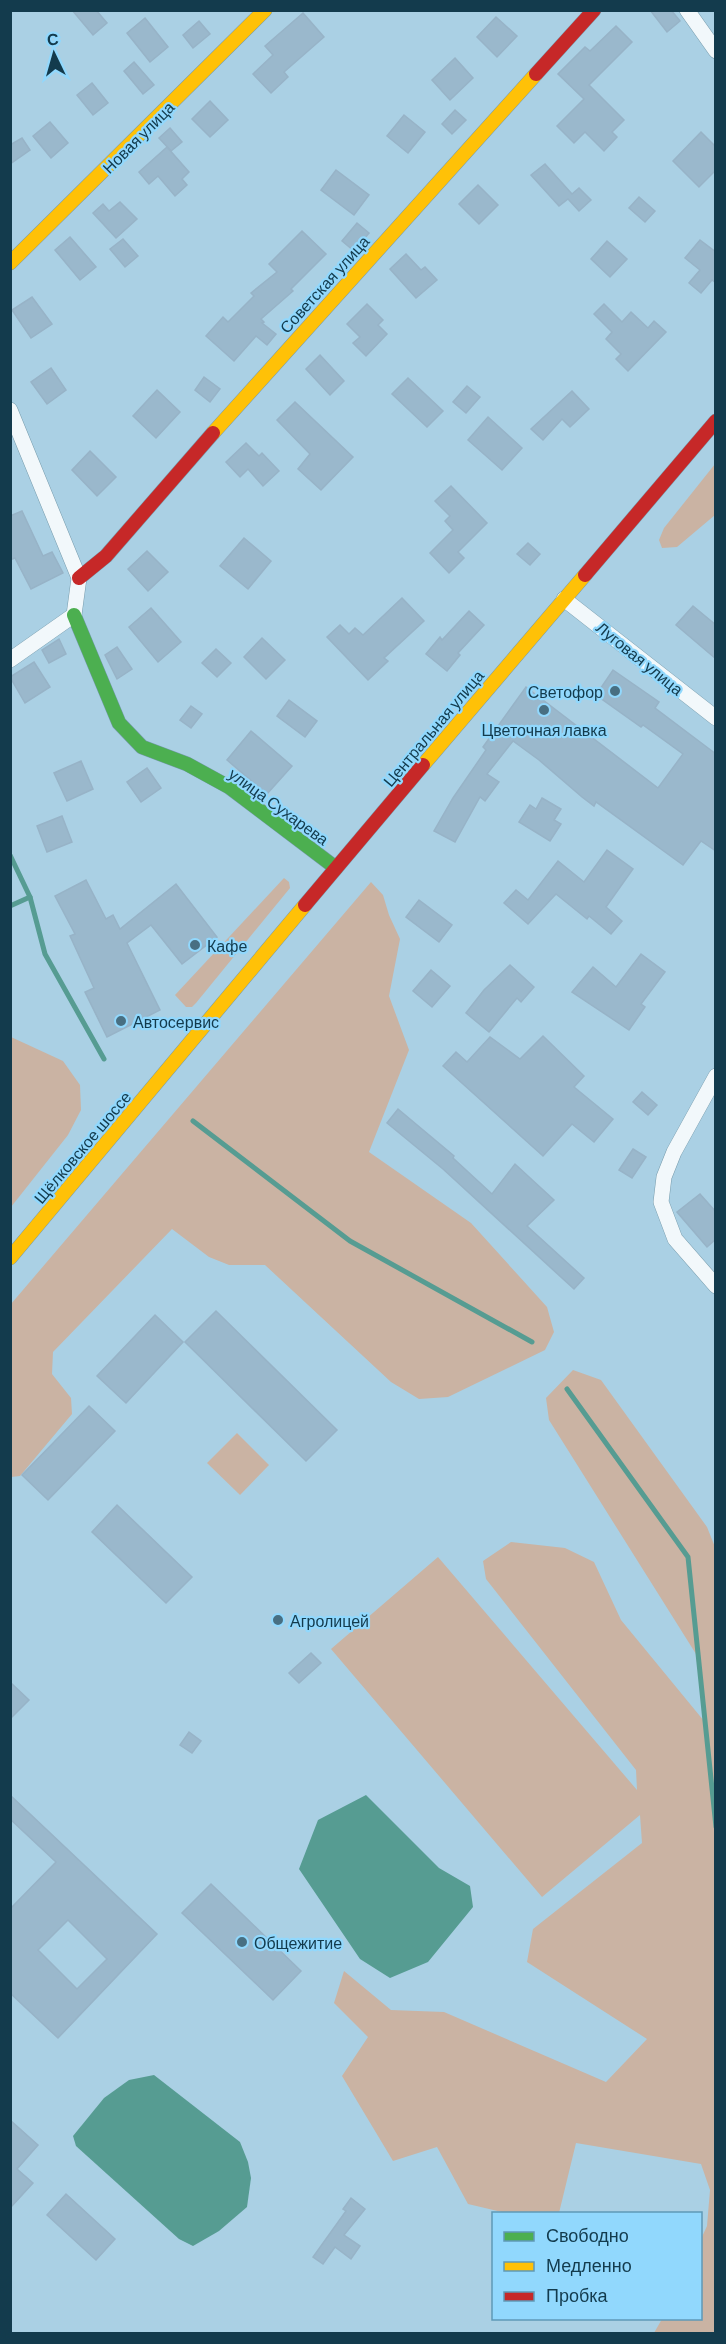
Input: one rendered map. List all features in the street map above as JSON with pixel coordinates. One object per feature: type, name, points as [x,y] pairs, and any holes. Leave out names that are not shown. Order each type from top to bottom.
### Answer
[{"type":"street","name":"Новая улица","points":[[10,263],[265,10]]},
{"type":"street","name":"Советская улица","points":[[79,578],[106,556],[265,374],[594,10]]},
{"type":"street","points":[[687,10],[716,51]]},
{"type":"street","points":[[10,410],[79,578],[74,615],[10,660]]},
{"type":"street","name":"Центральная улица","points":[[179,1058],[336,868],[716,421]]},
{"type":"street","name":"Луговая улица","points":[[564,599],[716,718]]},
{"type":"street","name":"улица Сухарева","points":[[74,615],[119,723],[142,747],[187,764],[229,787],[336,868]]},
{"type":"street","name":"Щёлковское шоссе","points":[[10,1258],[179,1058]]},
{"type":"street","points":[[716,1076],[674,1152],[664,1177],[661,1202],[675,1239],[716,1286]]},
{"type":"shaded area","points":[[715,464],[715,515],[677,547],[662,548],[659,540],[664,528]]},
{"type":"shaded area","points":[[284,878],[289,882],[290,888],[196,1003],[192,1007],[186,1007],[175,995]]},
{"type":"shaded area","points":[[371,882],[383,895],[400,939],[389,996],[409,1050],[369,1152],[471,1223],[547,1307],[554,1332],[545,1350],[448,1397],[419,1399],[391,1382],[265,1265],[229,1265],[209,1257],[172,1229],[53,1352],[52,1374],[71,1398],[72,1414],[20,1476],[11,1477],[11,1304]]},
{"type":"shaded area","points":[[11,1037],[63,1061],[80,1085],[81,1110],[68,1135],[11,1207]]},
{"type":"shaded area","points":[[573,1370],[601,1380],[707,1527],[715,1547],[715,2333],[654,2333],[661,2320],[702,2320],[702,2237],[707,2226],[710,2190],[701,2164],[576,2143],[559,2212],[502,2212],[468,2204],[437,2147],[393,2161],[342,2076],[368,2037],[334,2003],[344,1971],[391,2010],[444,2012],[606,2082],[647,2039],[527,1962],[533,1929],[642,1843],[640,1815],[542,1897],[331,1649],[438,1557],[637,1790],[636,1770],[486,1579],[483,1561],[511,1542],[565,1548],[594,1562],[621,1620],[704,1721],[696,1654],[549,1420],[546,1398]]},
{"type":"shaded area","points":[[237,1433],[269,1465],[240,1495],[207,1463]]},
{"type":"shaded area","points":[[366,1795],[439,1868],[470,1886],[473,1907],[428,1962],[390,1978],[360,1959],[299,1869],[318,1820]]},
{"type":"shaded area","points":[[154,2075],[240,2142],[248,2162],[251,2178],[247,2207],[219,2231],[193,2246],[179,2239],[76,2146],[73,2136],[104,2098],[129,2080]]},
{"type":"building","points":[[72,10],[96,10],[107,23],[93,35]]},
{"type":"building","points":[[650,10],[671,10],[680,21],[667,32]]},
{"type":"building","points":[[303,13],[324,37],[284,72],[288,77],[271,93],[253,74],[273,55],[265,46]]},
{"type":"building","points":[[496,17],[517,36],[497,57],[477,37]]},
{"type":"building","points":[[145,18],[168,47],[150,62],[127,33]]},
{"type":"building","points":[[199,21],[210,34],[193,48],[183,35]]},
{"type":"building","points":[[616,26],[632,42],[589,85],[624,120],[612,132],[617,137],[604,151],[585,132],[574,143],[557,126],[584,99],[558,74],[585,47],[590,51]]},
{"type":"building","points":[[455,58],[473,78],[450,100],[432,80]]},
{"type":"building","points":[[134,62],[154,85],[143,94],[124,71]]},
{"type":"building","points":[[92,83],[108,103],[93,115],[77,95]]},
{"type":"building","points":[[210,101],[228,120],[210,137],[192,119]]},
{"type":"building","points":[[455,110],[466,120],[452,134],[442,124]]},
{"type":"building","points":[[404,115],[425,132],[408,153],[387,136]]},
{"type":"building","points":[[50,122],[68,143],[51,158],[33,136]]},
{"type":"building","points":[[170,128],[182,142],[171,151],[159,138]]},
{"type":"building","points":[[701,132],[716,147],[716,170],[699,187],[673,161]]},
{"type":"building","points":[[22,138],[30,150],[10,164],[10,145]]},
{"type":"building","points":[[167,147],[189,172],[182,179],[187,185],[175,196],[158,176],[149,184],[139,172]]},
{"type":"building","points":[[545,164],[572,194],[579,188],[591,200],[579,211],[568,199],[559,206],[531,175]]},
{"type":"building","points":[[336,170],[369,195],[354,215],[321,190]]},
{"type":"building","points":[[478,185],[498,205],[479,224],[459,204]]},
{"type":"building","points":[[639,197],[655,211],[645,222],[629,208]]},
{"type":"building","points":[[120,202],[137,219],[116,238],[93,213],[103,204],[109,211]]},
{"type":"building","points":[[357,223],[369,233],[354,251],[342,241]]},
{"type":"building","points":[[302,231],[326,254],[291,289],[293,291],[261,319],[264,322],[262,323],[276,334],[267,345],[256,336],[234,361],[206,336],[223,317],[228,322],[254,296],[251,293],[277,272],[269,264]]},
{"type":"building","points":[[70,237],[96,267],[80,280],[55,250]]},
{"type":"building","points":[[123,239],[138,256],[125,267],[110,249]]},
{"type":"building","points":[[700,240],[716,252],[716,283],[712,280],[701,293],[689,283],[700,270],[685,258]]},
{"type":"building","points":[[607,241],[627,259],[610,277],[591,259]]},
{"type":"building","points":[[406,254],[421,270],[425,267],[437,280],[416,298],[390,269]]},
{"type":"building","points":[[32,297],[52,324],[31,338],[12,310]]},
{"type":"building","points":[[367,304],[383,320],[378,325],[387,334],[366,356],[353,343],[360,337],[347,324]]},
{"type":"building","points":[[604,304],[622,322],[631,312],[648,328],[654,321],[666,332],[628,371],[616,359],[621,354],[606,339],[612,332],[594,314]]},
{"type":"building","points":[[320,355],[344,381],[330,395],[306,369]]},
{"type":"building","points":[[51,368],[66,390],[47,404],[31,382]]},
{"type":"building","points":[[204,377],[220,389],[210,402],[195,390]]},
{"type":"building","points":[[408,378],[443,411],[427,427],[392,394]]},
{"type":"building","points":[[467,386],[480,397],[466,413],[453,402]]},
{"type":"building","points":[[157,390],[180,412],[156,438],[133,416]]},
{"type":"building","points":[[572,391],[589,409],[570,427],[562,419],[543,440],[531,429]]},
{"type":"building","points":[[295,402],[353,457],[321,490],[298,469],[310,454],[277,420]]},
{"type":"building","points":[[488,417],[522,448],[502,470],[468,440]]},
{"type":"building","points":[[246,443],[259,456],[262,453],[279,471],[263,486],[248,469],[240,477],[226,462]]},
{"type":"building","points":[[90,451],[116,477],[97,496],[72,470]]},
{"type":"building","points":[[451,486],[487,523],[458,552],[464,558],[449,573],[430,553],[453,530],[445,521],[450,516],[435,501]]},
{"type":"building","points":[[22,511],[43,556],[52,552],[63,573],[31,589],[15,558],[10,560],[10,516]]},
{"type":"building","points":[[244,538],[271,561],[248,589],[220,566]]},
{"type":"building","points":[[528,543],[540,554],[530,565],[517,554]]},
{"type":"building","points":[[147,551],[168,572],[148,591],[128,569]]},
{"type":"building","points":[[402,598],[424,621],[384,658],[388,661],[368,680],[327,637],[340,625],[349,634],[355,628],[363,635]]},
{"type":"building","points":[[693,606],[716,625],[716,659],[676,625]]},
{"type":"building","points":[[151,608],[181,642],[158,662],[129,627]]},
{"type":"building","points":[[469,611],[484,625],[458,653],[460,655],[447,671],[426,654],[440,637],[442,640]]},
{"type":"building","points":[[262,638],[285,660],[266,679],[244,657]]},
{"type":"building","points":[[59,639],[66,654],[49,663],[42,650]]},
{"type":"building","points":[[117,647],[132,669],[117,679],[105,655]]},
{"type":"building","points":[[216,649],[231,663],[217,677],[202,663]]},
{"type":"building","points":[[34,662],[50,687],[25,703],[10,677]]},
{"type":"building","points":[[613,670],[659,702],[655,708],[716,754],[716,851],[701,841],[683,865],[596,802],[594,806],[513,741],[487,774],[499,782],[485,801],[480,797],[455,842],[434,831],[453,798],[486,750],[483,747],[526,687],[658,788],[683,754],[596,695]]},
{"type":"building","points":[[289,700],[317,721],[305,737],[277,716]]},
{"type":"building","points":[[191,706],[202,714],[191,728],[180,720]]},
{"type":"building","points":[[251,731],[292,766],[267,794],[227,760]]},
{"type":"building","points":[[81,761],[93,789],[67,801],[54,773]]},
{"type":"building","points":[[147,768],[161,788],[141,802],[127,782]]},
{"type":"building","points":[[542,798],[561,809],[554,820],[561,824],[550,841],[519,822],[530,805],[536,809]]},
{"type":"building","points":[[62,816],[72,842],[47,852],[37,826]]},
{"type":"building","points":[[607,850],[633,869],[606,907],[622,921],[611,934],[589,916],[587,919],[556,894],[528,924],[504,903],[516,890],[528,900],[558,861],[584,882]]},
{"type":"building","points":[[86,880],[106,919],[113,915],[120,929],[176,884],[217,937],[182,964],[151,925],[127,943],[160,1010],[107,1037],[85,992],[94,988],[70,936],[75,934],[55,896]]},
{"type":"building","points":[[419,900],[452,925],[439,942],[406,917]]},
{"type":"building","points":[[641,954],[665,972],[641,1004],[645,1007],[629,1030],[572,992],[593,967],[616,987]]},
{"type":"building","points":[[510,965],[534,987],[521,1002],[517,998],[489,1032],[466,1013],[484,990]]},
{"type":"building","points":[[431,970],[450,986],[432,1007],[413,991]]},
{"type":"building","points":[[543,1036],[584,1076],[574,1087],[613,1119],[594,1142],[572,1124],[543,1156],[443,1066],[456,1052],[467,1062],[490,1037],[520,1059]]},
{"type":"building","points":[[642,1092],[657,1105],[648,1115],[633,1102]]},
{"type":"building","points":[[398,1109],[454,1156],[453,1158],[492,1194],[515,1164],[554,1200],[527,1226],[584,1278],[574,1289],[443,1169],[387,1123]]},
{"type":"building","points":[[633,1149],[646,1157],[632,1178],[619,1170]]},
{"type":"building","points":[[700,1194],[716,1212],[716,1239],[707,1247],[677,1212]]},
{"type":"building","points":[[216,1311],[337,1430],[306,1461],[185,1342]]},
{"type":"building","points":[[155,1315],[183,1342],[126,1403],[97,1376]]},
{"type":"building","points":[[89,1406],[115,1431],[48,1500],[22,1475]]},
{"type":"building","points":[[117,1505],[192,1577],[166,1603],[92,1532]]},
{"type":"building","points":[[311,1653],[321,1663],[299,1683],[289,1673]]},
{"type":"building","points":[[10,1682],[29,1700],[10,1719]]},
{"type":"building","points":[[189,1732],[201,1741],[192,1753],[180,1745]]},
{"type":"building","points":[[10,1795],[157,1934],[58,2038],[10,1993],[10,1909],[56,1862],[10,1819]],"holes":[[[68,1920],[107,1959],[77,1989],[38,1950]]]},
{"type":"building","name":"Общежитие","points":[[211,1884],[301,1971],[273,2000],[182,1913]]},
{"type":"building","points":[[10,2120],[38,2145],[17,2169],[33,2183],[10,2208]]},
{"type":"building","points":[[66,2194],[115,2239],[96,2260],[47,2215]]},
{"type":"building","points":[[351,2198],[365,2209],[344,2235],[360,2246],[351,2259],[335,2247],[323,2264],[313,2257],[346,2211],[343,2209]]},
{"type":"waterway","points":[[10,855],[30,897],[45,954],[104,1059]]},
{"type":"waterway","points":[[10,906],[30,897]]},
{"type":"waterway","points":[[193,1121],[350,1241],[532,1342]]},
{"type":"waterway","points":[[567,1389],[688,1557],[716,1827]]},
{"type":"traffic: fast","points":[[74,615],[119,723],[142,747],[187,764],[229,787],[336,868]]},
{"type":"traffic: slow","points":[[10,263],[265,10]]},
{"type":"traffic: slow","points":[[213,433],[536,74]]},
{"type":"traffic: slow","points":[[423,765],[585,575]]},
{"type":"traffic: slow","points":[[10,1258],[305,905]]},
{"type":"traffic: jam","points":[[536,74],[594,10]]},
{"type":"traffic: jam","points":[[585,575],[716,421]]},
{"type":"traffic: jam","points":[[79,578],[106,556],[213,433]]},
{"type":"traffic: jam","points":[[305,905],[423,765]]},
{"type":"place","name":"Светофор","points":[[615,691]]},
{"type":"place","name":"Цветочная лавка","points":[[544,710]]},
{"type":"place","name":"Кафе","points":[[195,945]]},
{"type":"place","name":"Автосервис","points":[[121,1021]]},
{"type":"place","name":"Агролицей","points":[[278,1620]]},
{"type":"place","name":"Общежитие","points":[[242,1942]]}]
